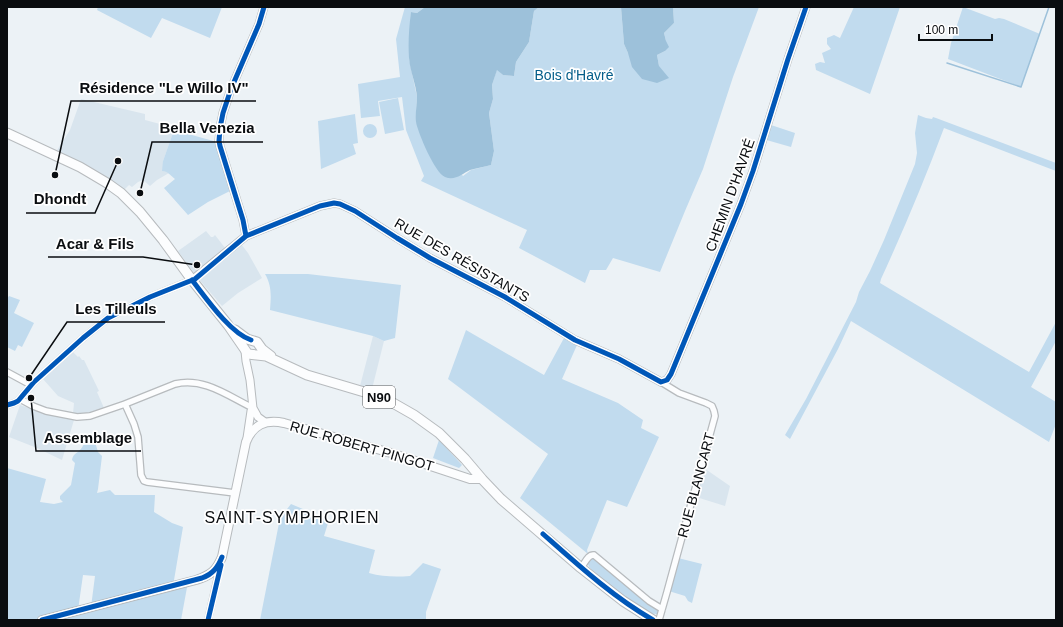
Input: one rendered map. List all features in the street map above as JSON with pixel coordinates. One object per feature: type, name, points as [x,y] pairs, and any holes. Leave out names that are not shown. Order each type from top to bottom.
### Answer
[{"type":"main road","name":"N90","points":[[7,133],[80,167],[113,186],[131,202],[148,221],[245,349]]},
{"type":"main road","name":"N90","points":[[228,325],[244,337],[255,342],[278,362]]},
{"type":"main road","points":[[255,342],[259,350],[255,354],[249,354],[245,349],[246,343],[255,342]]},
{"type":"main road","name":"N90","points":[[255,354],[266,356],[307,375],[359,390],[383,399],[414,414],[439,433],[501,499],[581,568],[623,601],[653,620]]},
{"type":"main road","points":[[42,620],[202,578],[212,573],[219,565],[222,557],[247,438],[254,428],[265,422]]},
{"type":"main road","name":"RUE ROBERT PINGOT","points":[[265,422],[284,423],[391,453],[470,479],[482,479]]},
{"type":"street","points":[[246,236],[243,220],[220,146],[219,135],[228,98],[259,24],[264,7]]},
{"type":"street","name":"CHEMIN D'HAVRÉ","points":[[661,382],[666,380],[671,374],[741,204],[806,7]]},
{"type":"street","name":"RUE DES RÉSISTANTS","points":[[192,280],[246,236],[320,206],[334,203],[340,204],[355,211],[430,258],[505,298],[575,340],[619,359],[661,382]]},
{"type":"street","points":[[7,405],[20,399],[31,384],[108,318],[150,297],[192,280]]},
{"type":"street","points":[[245,349],[253,408],[258,417],[265,422]]},
{"type":"street","points":[[248,366],[255,354]]},
{"type":"street","points":[[7,372],[31,384]]},
{"type":"street","points":[[20,399],[46,411],[77,417],[90,416],[175,384],[181,382],[191,382],[204,384],[217,389],[253,408]]},
{"type":"street","name":"RUE BLANCART","points":[[659,620],[715,416],[712,406],[679,393],[661,382]]},
{"type":"street","points":[[125,404],[138,437],[141,475],[144,481],[235,493]]},
{"type":"street","points":[[247,438],[251,411],[253,408]]},
{"type":"street","points":[[581,568],[589,556],[594,555],[649,601],[662,609]]},
{"type":"street","points":[[208,620],[222,557]]},
{"type":"shaded area","points":[[425,7],[539,7],[534,11],[529,42],[516,62],[514,76],[503,75],[497,70],[492,85],[493,99],[489,113],[494,151],[491,165],[470,170],[452,178],[445,177],[441,174],[432,161],[423,143],[416,122],[417,97],[409,58],[409,29],[411,12],[417,13]]},
{"type":"shaded area","points":[[621,7],[673,7],[674,23],[664,33],[669,47],[657,55],[659,66],[669,78],[657,83],[642,79],[632,67],[624,44]]},
{"type":"shaded area","points":[[81,99],[145,114],[145,120],[175,128],[163,161],[166,171],[169,173],[150,186],[143,180],[132,187],[129,185],[121,193],[54,155],[70,130]]},
{"type":"shaded area","points":[[206,231],[211,237],[215,235],[229,253],[241,244],[248,253],[262,278],[238,293],[222,306],[197,277],[178,251]]},
{"type":"shaded area","points":[[373,336],[384,341],[372,389],[360,386]]},
{"type":"shaded area","points":[[72,351],[84,360],[99,391],[97,392],[104,408],[90,413],[73,414],[74,403],[58,396],[43,379]]},
{"type":"shaded area","points":[[20,405],[50,415],[74,420],[62,460],[9,437]]},
{"type":"shaded area","points":[[701,466],[730,486],[725,506],[693,496]]},
{"type":"green space","points":[[98,7],[222,7],[210,38],[162,18],[151,38],[97,10]]},
{"type":"green space","name":"Bois d'Havré","points":[[405,7],[425,7],[417,13],[411,12],[409,59],[417,97],[416,122],[463,176],[471,170],[491,165],[494,151],[489,113],[493,99],[492,85],[497,69],[503,75],[514,76],[516,62],[529,42],[534,11],[539,7],[621,7],[624,44],[628,53],[659,66],[657,55],[665,51],[666,41],[664,33],[674,23],[673,7],[759,7],[733,77],[703,169],[660,272],[613,258],[606,270],[590,270],[585,283],[519,248],[527,230],[421,181],[424,176],[406,130],[402,97],[378,101],[380,116],[361,118],[358,84],[400,77],[396,39]]},
{"type":"green space","points":[[854,7],[900,7],[870,94],[816,70],[815,64],[820,62],[825,63],[822,53],[831,49],[827,44],[827,38],[834,35],[840,38]]},
{"type":"green space","points":[[963,7],[995,19],[1004,19],[1040,34],[1021,87],[948,59],[951,43]]},
{"type":"green space","points":[[398,98],[404,130],[385,134],[379,102]]},
{"type":"green space","points":[[355,114],[358,143],[353,144],[356,154],[321,169],[318,121]]},
{"type":"green space","points":[[918,115],[932,119],[933,117],[936,118],[1056,163],[1056,171],[944,128],[914,204],[880,283],[1029,372],[1056,322],[1056,341],[1031,387],[1056,402],[1056,424],[1049,442],[851,321],[838,349],[790,439],[785,435],[806,399],[856,302],[859,292],[884,240],[915,164],[917,153],[915,133]]},
{"type":"green space","points":[[367,124],[373,124],[377,128],[377,134],[373,138],[367,138],[363,134],[363,128]]},
{"type":"green space","points":[[768,124],[795,133],[791,147],[763,139]]},
{"type":"green space","points":[[174,130],[217,142],[234,189],[208,202],[188,215],[164,188],[175,179],[168,173],[162,171],[163,161]]},
{"type":"green space","points":[[265,274],[308,274],[401,285],[395,338],[384,341],[373,336],[270,310],[270,287]]},
{"type":"green space","points":[[9,296],[20,300],[14,313],[34,323],[22,347],[18,345],[15,351],[7,347],[7,299]]},
{"type":"green space","points":[[466,330],[544,375],[564,338],[577,345],[562,379],[618,403],[643,420],[641,428],[659,437],[627,507],[607,500],[587,550],[588,554],[520,498],[548,454],[448,379]]},
{"type":"green space","points":[[91,440],[95,442],[98,452],[102,456],[97,493],[110,490],[115,495],[155,495],[154,512],[172,523],[183,527],[173,586],[188,582],[181,620],[7,620],[7,468],[46,479],[40,502],[54,504],[63,502],[60,499],[60,496],[71,485],[75,463],[72,458],[81,449],[85,442]],"holes":[[[83,575],[95,576],[91,607],[78,610]]]},
{"type":"green space","points":[[439,440],[462,465],[459,468],[433,458]]},
{"type":"green space","points":[[291,504],[329,520],[324,536],[375,550],[369,573],[400,577],[410,576],[423,563],[441,569],[426,612],[426,620],[260,620],[280,518]]},
{"type":"green space","points":[[592,557],[596,558],[595,560],[657,609],[659,611],[657,614],[651,613],[633,603],[589,567],[587,562]]},
{"type":"green space","points":[[678,558],[702,564],[692,603],[688,601],[685,596],[670,591]]},
{"type":"waterway","points":[[947,63],[1021,87],[1049,7]]},
{"type":"cycle path","points":[[246,236],[243,220],[220,146],[220,128],[231,89],[259,24],[264,7]]},
{"type":"cycle path","points":[[7,405],[18,401],[34,382],[83,338],[108,318],[150,297],[195,279],[246,236],[320,206],[334,203],[340,204],[355,211],[430,258],[505,297],[575,340],[619,359],[661,382],[667,380],[671,374],[741,204],[806,7]]},
{"type":"cycle path","points":[[192,280],[227,323],[243,336],[251,340]]},
{"type":"cycle path","points":[[543,534],[610,591],[653,620]]},
{"type":"cycle path","points":[[42,620],[202,578],[215,570],[222,557]]},
{"type":"cycle path","points":[[208,620],[221,565]]},
{"type":"place","name":"Dhondt","points":[[118,161]]},
{"type":"place","name":"Résidence \"Le Willo IV\"","points":[[55,175]]},
{"type":"place","name":"Bella Venezia","points":[[140,193]]},
{"type":"place","name":"Acar & Fils","points":[[197,265]]},
{"type":"place","name":"Les Tilleuls","points":[[29,378]]},
{"type":"place","name":"Assemblage","points":[[31,398]]},
{"type":"district","name":"SAINT-SYMPHORIEN","points":[[292,517]]}]
